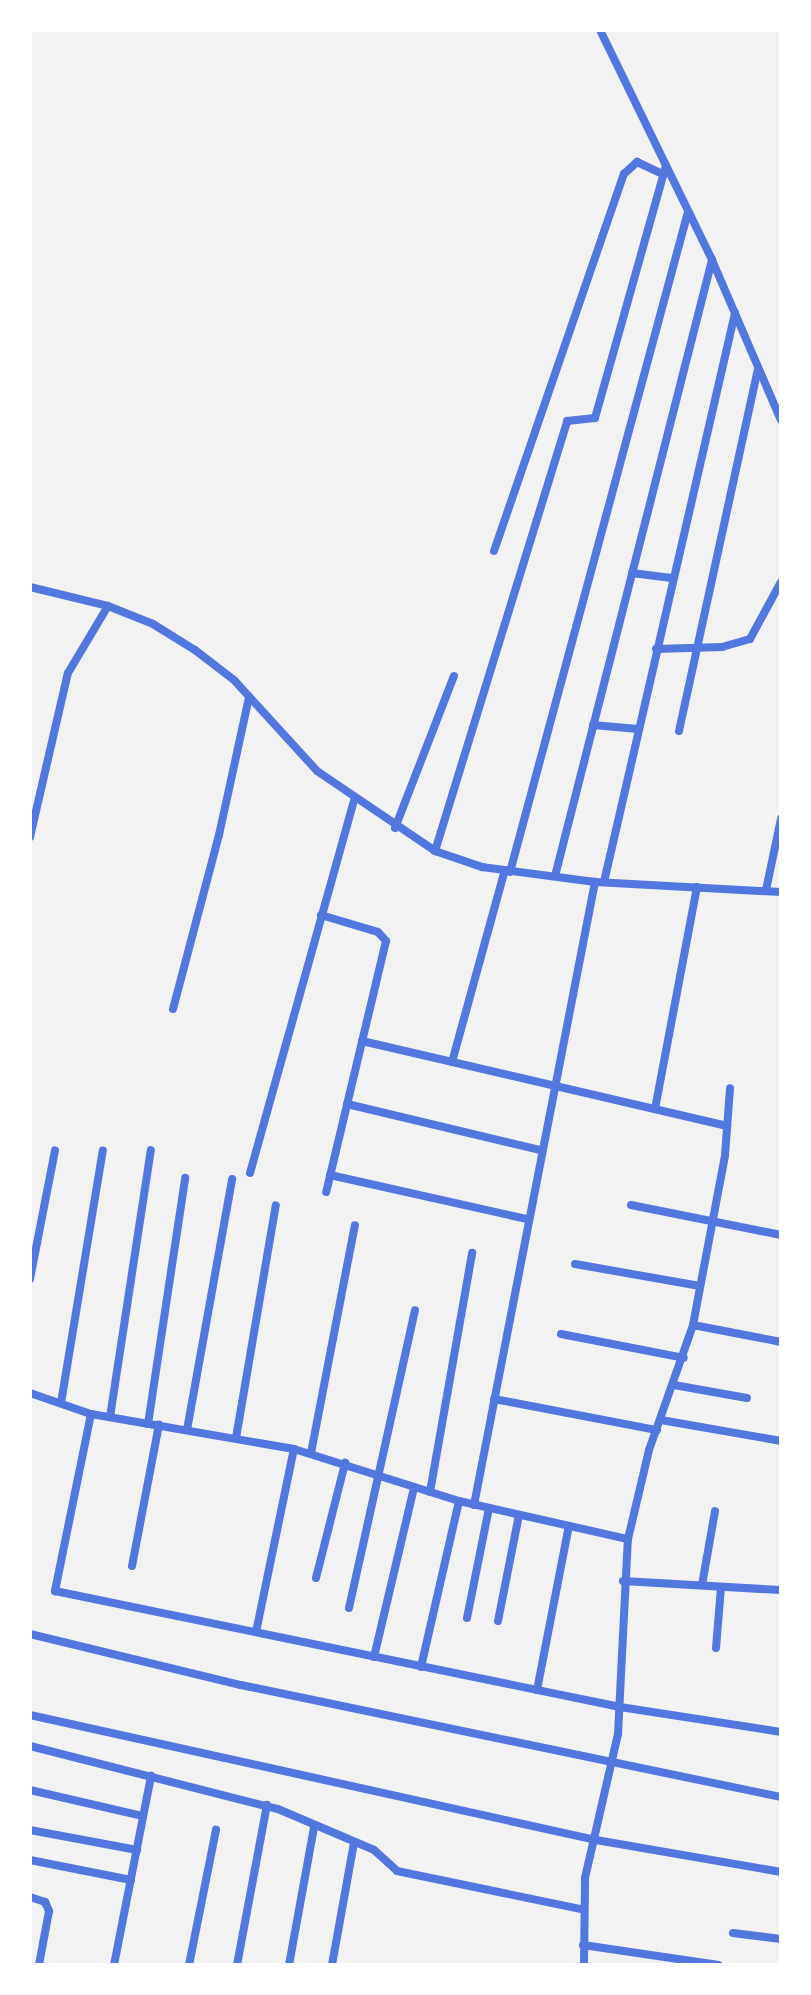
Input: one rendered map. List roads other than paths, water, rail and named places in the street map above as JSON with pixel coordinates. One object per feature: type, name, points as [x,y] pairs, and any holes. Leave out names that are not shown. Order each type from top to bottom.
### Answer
[{"type":"street","points":[[600,30],[664,170],[712,260],[781,420]]},
{"type":"street","points":[[494,551],[624,174],[637,162],[664,170]]},
{"type":"street","points":[[435,851],[567,421],[573,418],[594,421],[664,170]]},
{"type":"street","points":[[452,1062],[508,871],[688,212]]},
{"type":"street","points":[[555,876],[712,260]]},
{"type":"street","points":[[474,1505],[552,1086],[735,313]]},
{"type":"street","points":[[679,731],[759,367]]},
{"type":"street","points":[[632,573],[672,578]]},
{"type":"street","points":[[656,649],[750,639],[781,582]]},
{"type":"street","points":[[30,587],[108,606],[153,624],[195,650],[249,697],[317,771],[395,828],[435,851],[508,871],[600,882],[781,892]]},
{"type":"street","points":[[30,837],[68,673],[108,606]]},
{"type":"street","points":[[395,828],[454,676]]},
{"type":"street","points":[[173,1009],[219,835],[249,697]]},
{"type":"street","points":[[593,725],[638,729]]},
{"type":"street","points":[[250,1173],[354,800]]},
{"type":"street","points":[[766,890],[781,819]]},
{"type":"street","points":[[655,1109],[697,887]]},
{"type":"street","points":[[321,915],[385,937],[326,1192]]},
{"type":"street","points":[[362,1041],[727,1126]]},
{"type":"street","points":[[584,1965],[581,1909],[614,1763],[620,1707],[623,1581],[628,1539],[657,1430],[693,1325],[713,1219],[730,1088]]},
{"type":"street","points":[[347,1104],[540,1150]]},
{"type":"street","points":[[30,1279],[55,1150]]},
{"type":"street","points":[[61,1403],[103,1150]]},
{"type":"street","points":[[110,1417],[151,1150]]},
{"type":"street","points":[[330,1175],[527,1219]]},
{"type":"street","points":[[148,1424],[185,1178]]},
{"type":"street","points":[[187,1430],[232,1179]]},
{"type":"street","points":[[236,1438],[276,1205]]},
{"type":"street","points":[[631,1205],[781,1235]]},
{"type":"street","points":[[311,1453],[355,1225]]},
{"type":"street","points":[[430,1492],[472,1253]]},
{"type":"street","points":[[575,1264],[700,1286]]},
{"type":"street","points":[[349,1608],[415,1310]]},
{"type":"street","points":[[693,1325],[781,1342]]},
{"type":"street","points":[[561,1334],[684,1358]]},
{"type":"street","points":[[674,1385],[747,1398]]},
{"type":"street","points":[[30,1393],[91,1414],[311,1453],[380,1478],[459,1501],[628,1539]]},
{"type":"street","points":[[494,1399],[657,1430]]},
{"type":"street","points":[[91,1414],[54,1589],[620,1707],[781,1732]]},
{"type":"street","points":[[661,1420],[781,1441]]},
{"type":"street","points":[[132,1566],[159,1425]]},
{"type":"street","points":[[256,1632],[294,1449]]},
{"type":"street","points":[[316,1578],[345,1463]]},
{"type":"street","points":[[374,1657],[414,1488]]},
{"type":"street","points":[[421,1667],[459,1501]]},
{"type":"street","points":[[467,1618],[489,1508]]},
{"type":"street","points":[[702,1585],[715,1511]]},
{"type":"street","points":[[498,1621],[519,1515]]},
{"type":"street","points":[[537,1690],[569,1526]]},
{"type":"street","points":[[623,1581],[781,1590]]},
{"type":"street","points":[[716,1648],[721,1587]]},
{"type":"street","points":[[30,1634],[781,1797]]},
{"type":"street","points":[[30,1715],[596,1840],[781,1872]]},
{"type":"street","points":[[30,1746],[267,1805],[374,1850],[397,1871],[581,1909]]},
{"type":"street","points":[[114,1965],[151,1776]]},
{"type":"street","points":[[30,1790],[143,1816]]},
{"type":"street","points":[[237,1965],[267,1805]]},
{"type":"street","points":[[289,1965],[314,1827]]},
{"type":"street","points":[[30,1830],[137,1850]]},
{"type":"street","points":[[189,1965],[216,1830]]},
{"type":"street","points":[[332,1965],[354,1843]]},
{"type":"street","points":[[30,1860],[131,1880]]},
{"type":"street","points":[[30,1897],[45,1902],[49,1911],[39,1965]]},
{"type":"street","points":[[733,1933],[781,1939]]},
{"type":"street","points":[[583,1945],[719,1965]]}]
